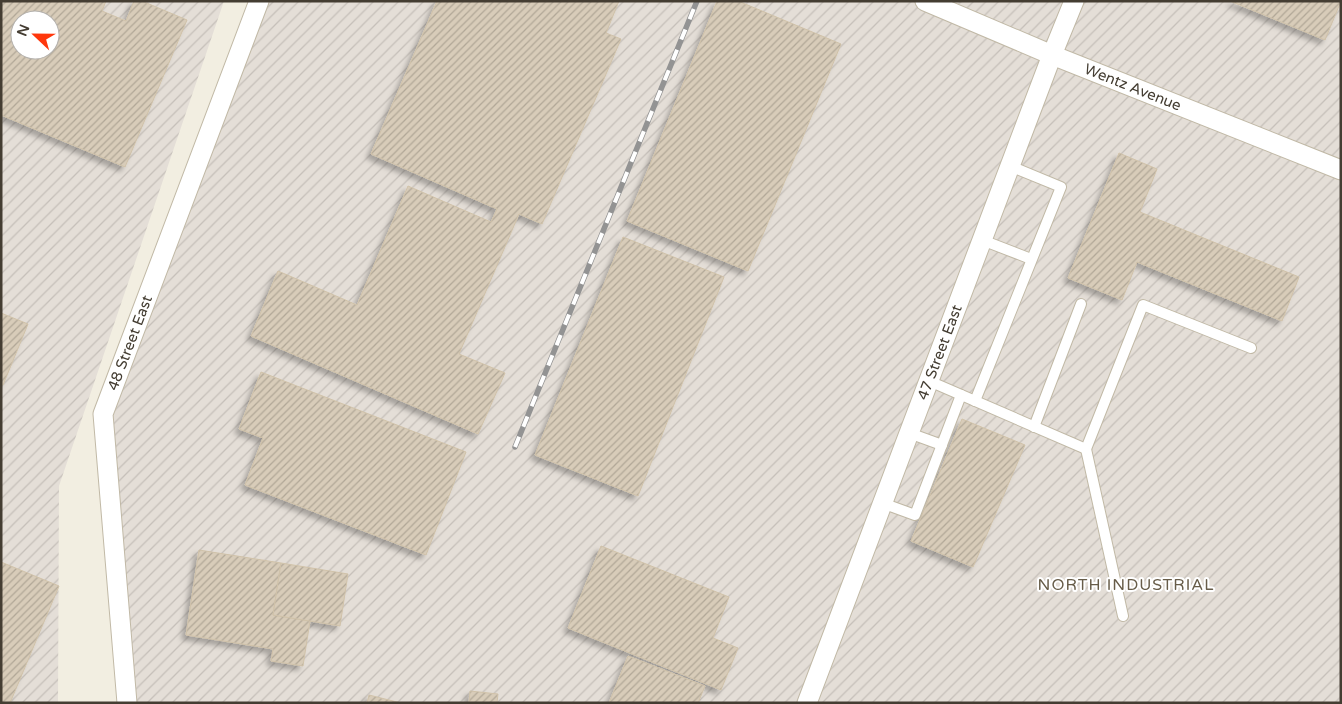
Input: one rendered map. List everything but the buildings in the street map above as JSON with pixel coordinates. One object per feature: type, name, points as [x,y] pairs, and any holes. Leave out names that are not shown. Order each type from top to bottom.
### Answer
[{"type":"street","name":"48 Street East","points":[[126,703],[103,414],[259,1]]},
{"type":"street","name":"Wentz Avenue","points":[[925,1],[1052,55],[1341,170]]},
{"type":"street","name":"47 Street East","points":[[807,703],[1074,1]]},
{"type":"lane","points":[[975,401],[1061,187],[1010,166]]},
{"type":"lane","points":[[982,240],[1031,259]]},
{"type":"lane","points":[[1034,426],[1082,304]]},
{"type":"lane","points":[[1123,616],[1086,450],[1143,305],[1251,348]]},
{"type":"lane","points":[[929,381],[1086,450]]},
{"type":"lane","points":[[882,503],[915,515],[961,395]]},
{"type":"lane","points":[[909,433],[942,445]]},
{"type":"shaded area","points":[[1,1],[224,1],[59,486],[58,703],[1,703]]},
{"type":"shaded area","points":[[259,1],[1341,1],[1341,703],[127,703],[103,414]]},
{"type":"railway","points":[[515,447],[697,1]]},
{"type":"district","name":"NORTH INDUSTRIAL","points":[[1126,585]]}]
